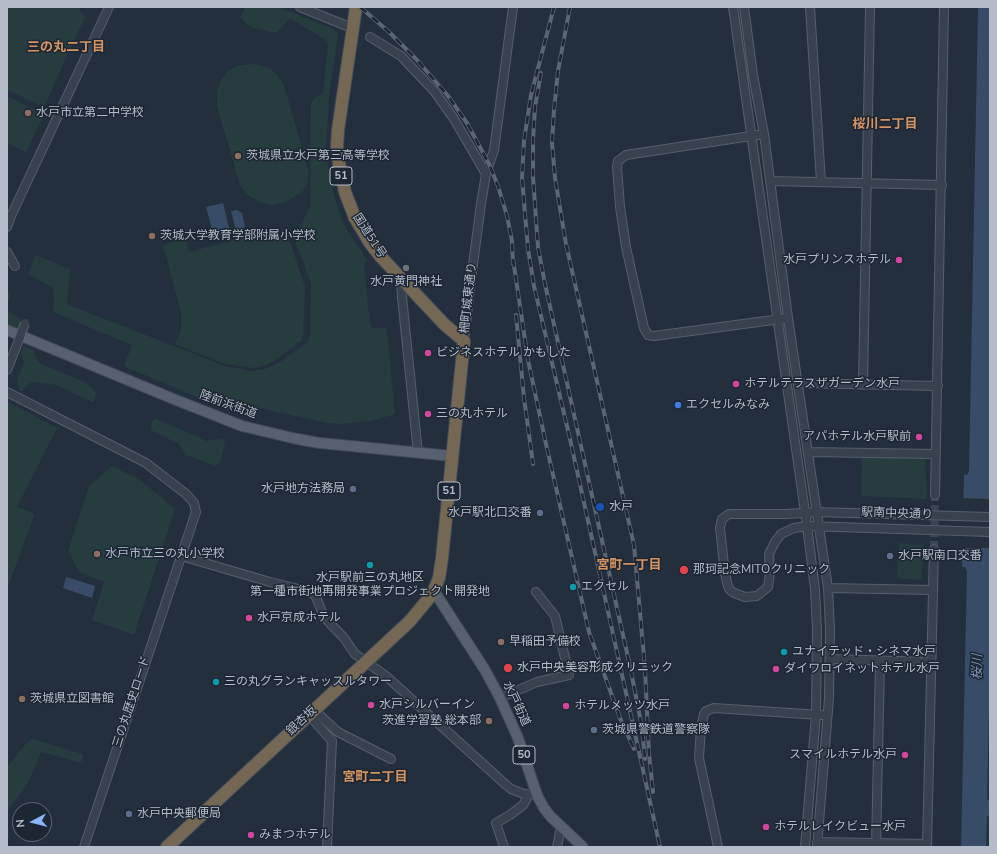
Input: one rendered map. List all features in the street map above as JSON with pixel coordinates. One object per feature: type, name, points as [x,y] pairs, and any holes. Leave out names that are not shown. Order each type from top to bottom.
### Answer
[{"type":"highway","name":"国道51号","points":[[356,10],[352,28],[337,147],[342,178],[349,202],[355,218],[381,257],[444,324],[464,341]]},
{"type":"highway","name":"柵町城東通り","points":[[434,591],[440,570],[464,341]]},
{"type":"highway","name":"銀杏坂","points":[[167,847],[418,613],[434,591]]},
{"type":"main road","name":"陸前浜街道","points":[[7,330],[242,426],[297,440],[452,456]]},
{"type":"main road","name":"水戸街道","points":[[434,591],[485,670],[500,698],[520,744],[533,795],[561,827],[583,847]]},
{"type":"street","points":[[7,227],[10,216],[109,7]]},
{"type":"street","points":[[300,7],[352,28]]},
{"type":"street","name":"柵町城東通り","points":[[464,341],[486,174],[494,150],[513,7]]},
{"type":"street","points":[[733,7],[807,526],[816,605],[816,715],[805,847]]},
{"type":"street","points":[[744,7],[771,181],[788,318],[828,588],[830,629],[828,715],[817,845],[927,846],[934,549]]},
{"type":"street","points":[[810,7],[821,182]]},
{"type":"street","points":[[863,385],[870,7]]},
{"type":"street","points":[[935,495],[942,185],[944,7]]},
{"type":"street","points":[[370,37],[401,56],[435,92],[454,119],[486,174]]},
{"type":"street","points":[[764,134],[626,154],[618,161],[617,167],[620,207],[626,247],[644,328],[648,335],[654,336],[788,318]]},
{"type":"street","points":[[771,181],[942,185]]},
{"type":"street","points":[[7,252],[15,266]]},
{"type":"street","points":[[401,280],[418,453]]},
{"type":"street","points":[[7,370],[26,322]]},
{"type":"street","points":[[798,383],[938,386]]},
{"type":"street","name":"三の丸歴史ロード","points":[[7,392],[146,463],[186,494],[194,504],[196,512],[84,847]]},
{"type":"street","points":[[808,452],[935,454]]},
{"type":"street","name":"駅南中央通り","points":[[990,517],[817,512],[786,514],[729,514],[725,515],[722,519],[720,528],[725,574],[730,590],[738,596],[745,597],[757,596],[768,588],[770,554],[778,537],[788,530],[807,526],[820,526],[990,532]]},
{"type":"street","points":[[181,556],[270,582],[311,592],[316,597],[324,617],[344,638],[351,650],[386,676],[505,784],[518,792],[533,795]]},
{"type":"street","points":[[828,588],[933,590]]},
{"type":"street","points":[[500,698],[537,682],[568,675],[555,616],[536,592]]},
{"type":"street","points":[[830,659],[931,662]]},
{"type":"street","points":[[876,845],[880,661]]},
{"type":"street","points":[[718,847],[699,758],[701,728],[706,711],[714,708],[828,715]]},
{"type":"street","points":[[311,712],[338,732],[391,759]]},
{"type":"street","points":[[311,712],[332,741],[327,847]]},
{"type":"street","points":[[504,847],[496,823],[523,806],[533,795]]},
{"type":"street","points":[[557,847],[561,827]]},
{"type":"green space","name":"水戸市立第二中学校","points":[[7,7],[78,7],[85,17],[44,107],[7,90]]},
{"type":"green space","points":[[245,7],[277,7],[334,29],[338,34],[329,97],[326,146],[330,181],[343,222],[367,260],[364,265],[370,325],[373,328],[386,328],[387,331],[395,413],[392,415],[371,421],[341,424],[327,423],[246,405],[229,411],[124,366],[132,345],[53,312],[53,288],[28,274],[35,256],[37,255],[69,269],[67,302],[69,305],[225,366],[252,371],[265,369],[280,362],[308,342],[310,335],[311,283],[296,244],[295,236],[310,207],[311,103],[323,92],[328,46],[327,41],[290,18],[276,33],[252,28],[240,18]]},
{"type":"green space","points":[[249,64],[261,65],[271,69],[284,85],[309,173],[308,183],[303,191],[286,202],[274,205],[259,202],[247,194],[240,185],[217,106],[217,91],[221,80],[228,71],[237,66]]},
{"type":"green space","points":[[7,96],[44,114],[26,152],[7,143]]},
{"type":"green space","points":[[267,231],[290,242],[305,287],[303,339],[277,359],[264,366],[252,368],[225,364],[175,344],[181,332],[181,313],[163,245],[186,238],[189,252]]},
{"type":"green space","points":[[7,289],[11,294],[7,307]]},
{"type":"green space","points":[[7,307],[9,312],[20,318],[21,322],[19,326],[16,327],[7,323]]},
{"type":"green space","points":[[24,346],[34,350],[36,359],[39,363],[85,382],[96,393],[94,401],[92,402],[56,385],[33,382],[22,391],[19,390],[17,381],[24,362],[21,354]]},
{"type":"green space","points":[[7,401],[57,428],[17,507],[35,514],[7,589]]},
{"type":"green space","points":[[154,419],[206,441],[221,439],[225,441],[221,461],[216,466],[186,455],[179,444],[151,430],[151,425]]},
{"type":"green space","points":[[862,457],[925,457],[927,499],[861,496]]},
{"type":"green space","points":[[112,466],[140,480],[175,509],[134,635],[92,620],[104,582],[79,572],[68,551],[89,486]]},
{"type":"green space","points":[[899,543],[923,545],[922,580],[897,578]]},
{"type":"green space","points":[[33,739],[82,754],[82,761],[79,762],[41,752],[28,783],[14,802],[12,802],[7,811],[7,767],[29,740]]},
{"type":"water","name":"桜川","points":[[978,7],[990,7],[990,667],[987,799],[990,801],[990,815],[987,816],[986,847],[961,847],[967,571],[965,567],[962,567],[964,475],[968,474],[969,470]]},
{"type":"water","points":[[223,203],[230,232],[214,236],[206,207]]},
{"type":"water","points":[[237,210],[242,213],[245,227],[236,230],[231,211]]},
{"type":"water","points":[[66,577],[95,586],[92,598],[63,588]]},
{"type":"pier","points":[[961,498],[990,499],[990,548],[960,548]]},
{"type":"tunnel","points":[[934,549],[935,495]]},
{"type":"railway","points":[[360,7],[389,32],[417,60],[448,96],[467,123],[489,164],[498,186],[507,216],[512,241],[513,264]]},
{"type":"railway","points":[[554,7],[531,95],[524,141],[522,178],[528,249],[534,286],[570,439],[660,847]]},
{"type":"railway","points":[[570,7],[558,71],[554,110],[552,143],[555,178],[566,244],[634,545],[645,669],[649,754],[653,792]]},
{"type":"railway","points":[[541,73],[535,107],[533,141],[533,177],[538,247],[631,671],[642,728],[645,759]]},
{"type":"railway","points":[[513,259],[528,360],[589,632],[620,718],[634,749]]},
{"type":"railway","points":[[516,315],[524,398],[533,464]]},
{"type":"place","name":"水戸市立第二中学校","points":[[28,113]]},
{"type":"place","name":"茨城県立水戸第三高等学校","points":[[238,156]]},
{"type":"place","name":"茨城大学教育学部附属小学校","points":[[152,236]]},
{"type":"place","name":"水戸プリンスホテル","points":[[899,260]]},
{"type":"place","name":"水戸黄門神社","points":[[406,268]]},
{"type":"place","name":"ビジネスホテル かもした","points":[[428,353]]},
{"type":"place","name":"ホテルテラスザガーデン水戸","points":[[736,384]]},
{"type":"place","name":"エクセルみなみ","points":[[678,405]]},
{"type":"place","name":"三の丸ホテル","points":[[428,414]]},
{"type":"place","name":"アパホテル水戸駅前","points":[[919,437]]},
{"type":"place","name":"水戸地方法務局","points":[[353,489]]},
{"type":"place","name":"水戸","points":[[600,507]]},
{"type":"place","name":"水戸駅北口交番","points":[[540,513]]},
{"type":"place","name":"水戸市立三の丸小学校","points":[[97,554]]},
{"type":"place","name":"水戸駅南口交番","points":[[890,556]]},
{"type":"place","name":"⽔⼾駅前三の丸地区 第⼀種市街地再開発事業プロジェクト開発地","points":[[370,565]]},
{"type":"place","name":"那珂記念MITOクリニック","points":[[684,570]]},
{"type":"place","name":"エクセル","points":[[573,587]]},
{"type":"place","name":"水戸京成ホテル","points":[[249,618]]},
{"type":"place","name":"早稲田予備校","points":[[501,642]]},
{"type":"place","name":"ユナイテッド・シネマ水戸","points":[[784,652]]},
{"type":"place","name":"水戸中央美容形成クリニック","points":[[508,668]]},
{"type":"place","name":"ダイワロイネットホテル水戸","points":[[776,669]]},
{"type":"place","name":"三の丸グランキャッスルタワー","points":[[216,682]]},
{"type":"place","name":"茨城県立図書館","points":[[22,699]]},
{"type":"place","name":"水戸シルバーイン","points":[[371,705]]},
{"type":"place","name":"ホテルメッツ水戸","points":[[566,706]]},
{"type":"place","name":"茨進学習塾 総本部","points":[[489,721]]},
{"type":"place","name":"茨城県警鉄道警察隊","points":[[594,730]]},
{"type":"place","name":"スマイルホテル水戸","points":[[905,755]]},
{"type":"place","name":"水戸中央郵便局","points":[[129,814]]},
{"type":"place","name":"ホテルレイクビュー水戸","points":[[766,827]]},
{"type":"place","name":"みまつホテル","points":[[251,835]]},
{"type":"district","name":"三の丸二丁目","points":[[66,48]]},
{"type":"district","name":"桜川二丁目","points":[[885,125]]},
{"type":"district","name":"宮町一丁目","points":[[629,566]]},
{"type":"district","name":"宮町二丁目","points":[[375,778]]}]
